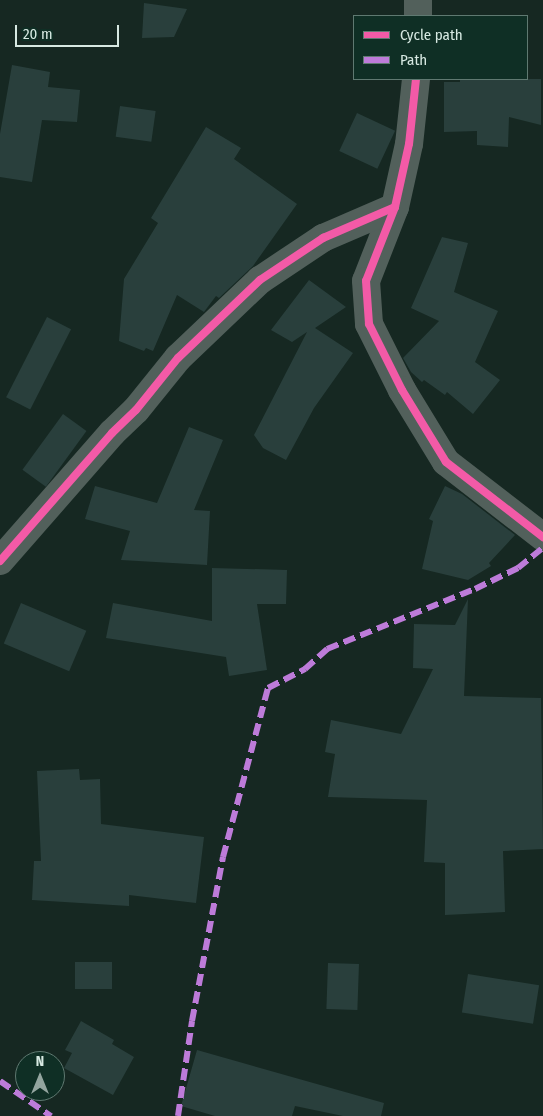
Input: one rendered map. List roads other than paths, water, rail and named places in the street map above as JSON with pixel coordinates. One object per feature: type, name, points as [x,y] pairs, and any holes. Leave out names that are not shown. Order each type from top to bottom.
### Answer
[{"type":"street","points":[[418,0],[418,15]]},
{"type":"street","points":[[416,80],[409,144],[395,207],[366,281],[370,324],[377,343],[430,441],[446,462],[543,537]]},
{"type":"street","points":[[0,561],[112,433],[136,410],[178,358],[260,280],[323,238],[395,207]]}]
